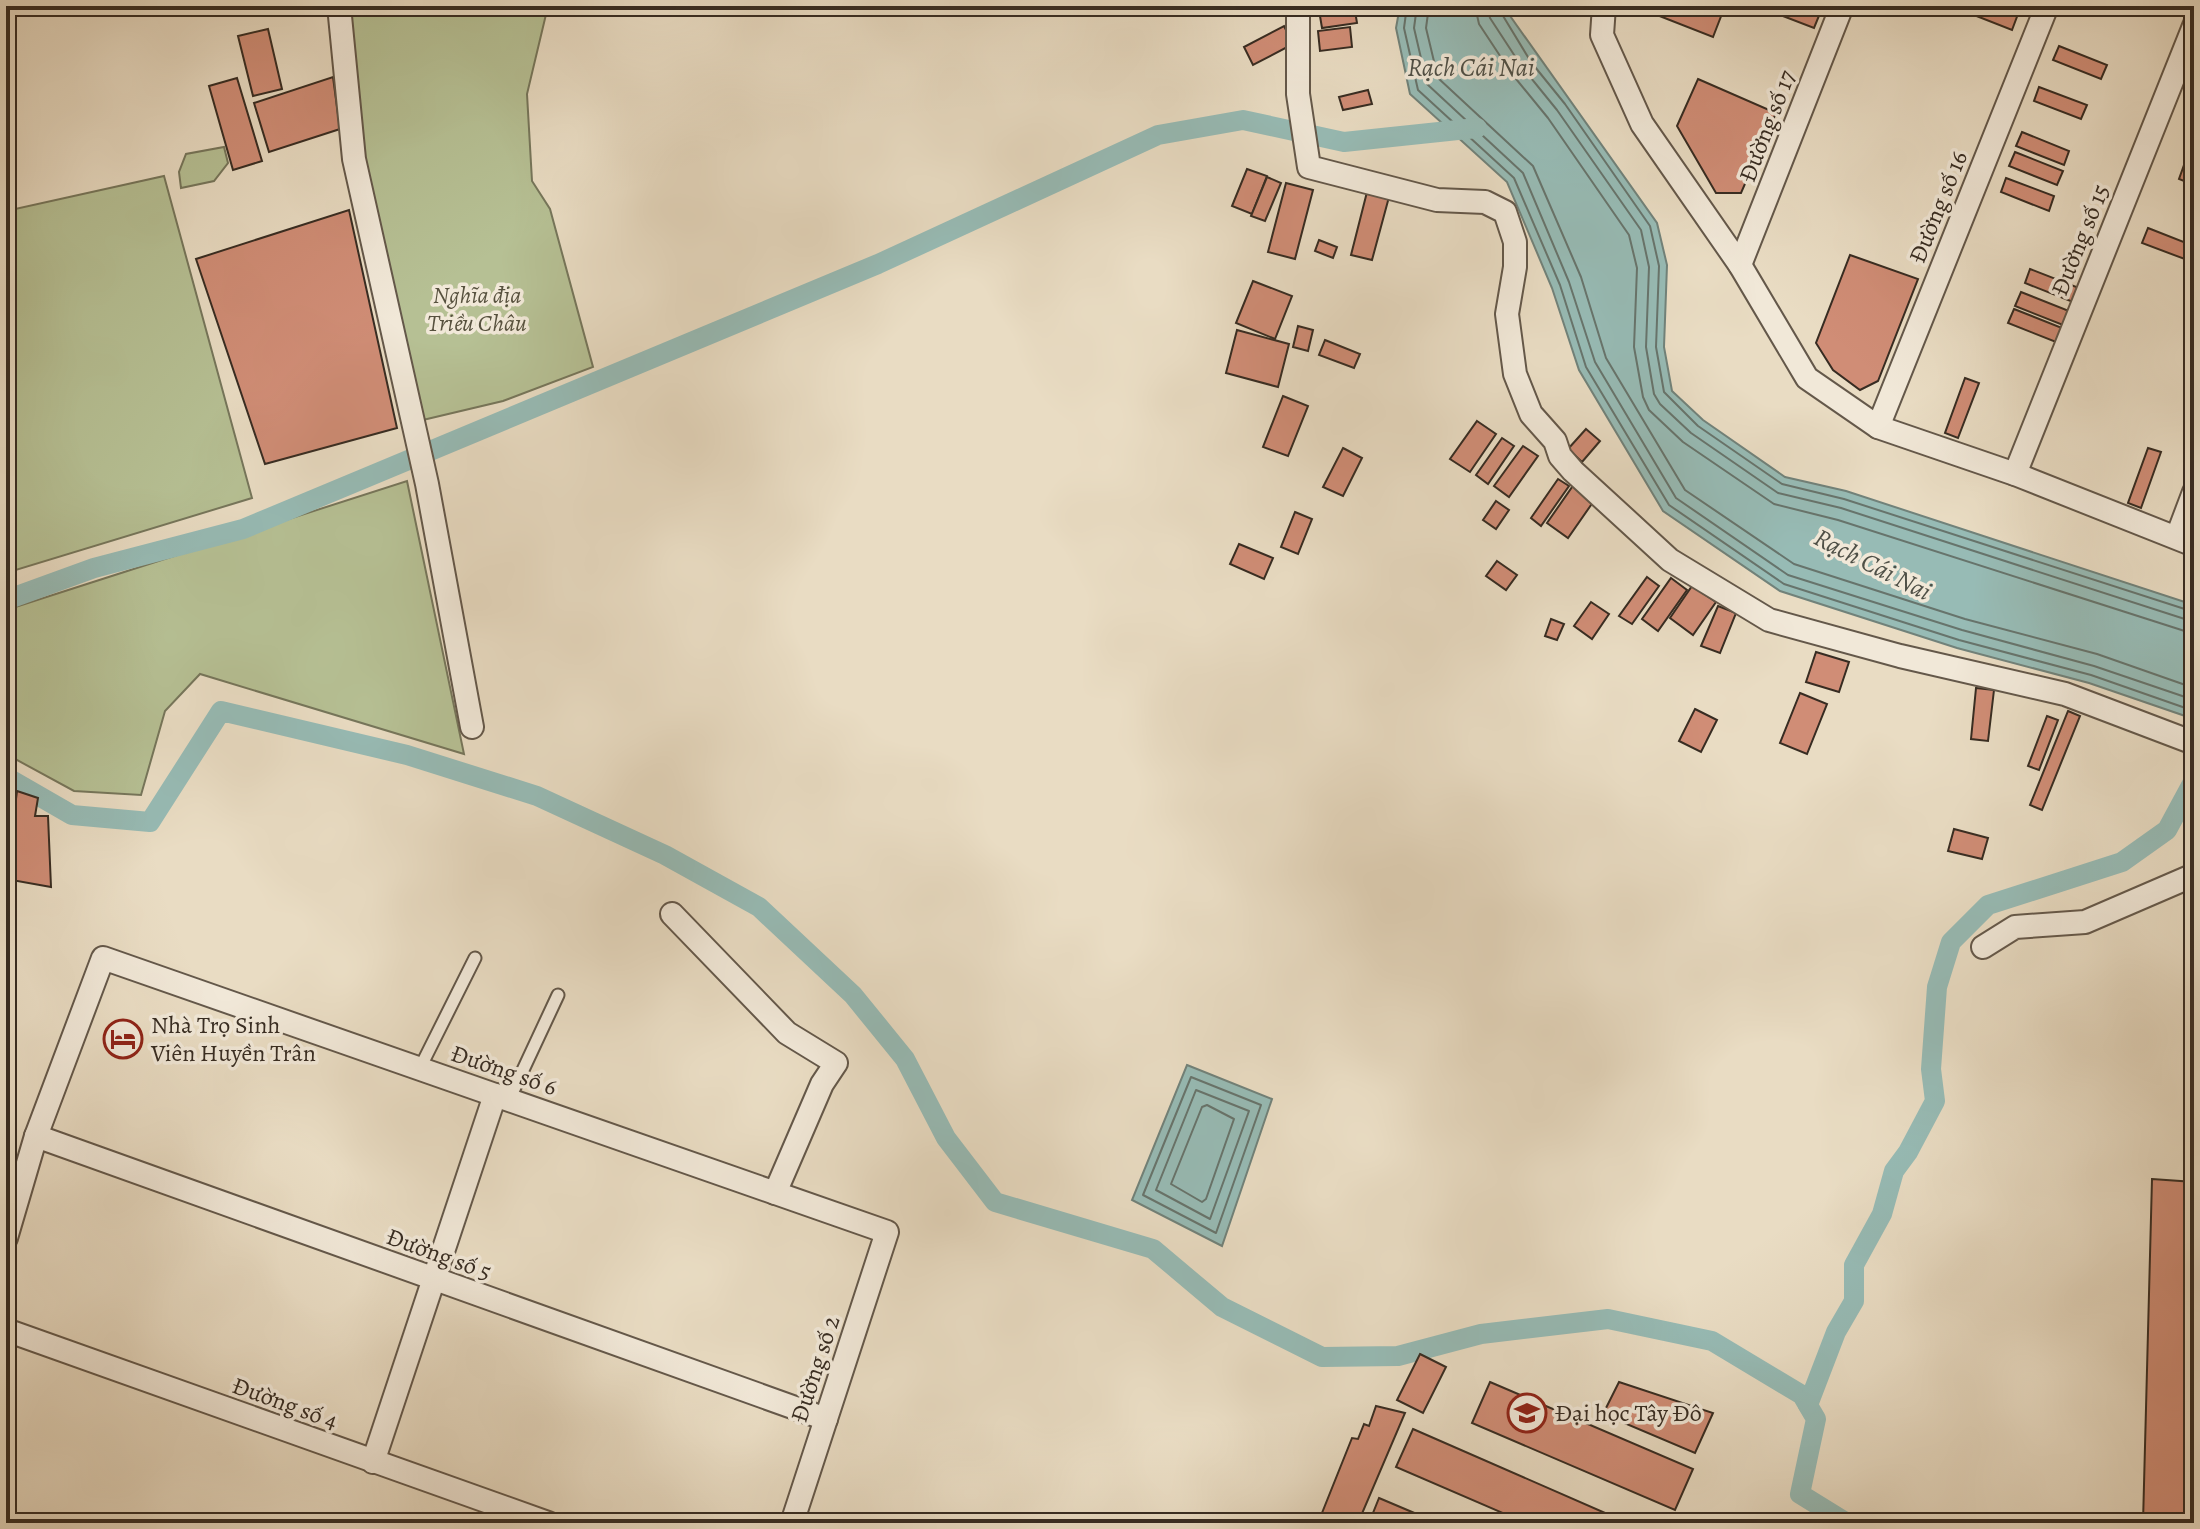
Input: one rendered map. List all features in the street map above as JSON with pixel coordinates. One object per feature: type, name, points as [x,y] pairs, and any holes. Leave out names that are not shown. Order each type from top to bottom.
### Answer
[{"type":"street","points":[[339,6],[354,159],[423,467],[472,727]]},
{"type":"street","points":[[1298,6],[1298,94],[1309,167],[1437,200],[1485,202],[1505,212],[1515,242],[1515,267],[1507,314],[1515,374],[1531,414],[1555,441],[1560,456],[1573,471],[1670,560],[1769,620],[1900,656],[2065,694],[2194,743]]},
{"type":"street","points":[[1604,6],[1602,35],[1642,124],[1740,265],[1807,378],[1878,427],[2015,474],[2185,541],[2194,492]]},
{"type":"street","name":"Đường số 17","points":[[1740,265],[1842,6]]},
{"type":"street","name":"Đường số 16","points":[[1878,427],[2047,6]]},
{"type":"street","name":"Đường số 15","points":[[2015,474],[2194,26]]},
{"type":"street","points":[[1983,947],[2015,927],[2085,922],[2194,875]]},
{"type":"street","points":[[672,914],[787,1033],[836,1063],[822,1084],[775,1193]]},
{"type":"street","name":"Đường số 6","points":[[36,1136],[103,958],[887,1232]]},
{"type":"street","points":[[373,1462],[431,1279],[502,1097]]},
{"type":"street","points":[[6,1238],[36,1136]]},
{"type":"street","name":"Đường số 5","points":[[36,1136],[826,1419]]},
{"type":"street","name":"Đường số 2","points":[[792,1523],[887,1232]]},
{"type":"street","name":"Đường số 4","points":[[6,1330],[548,1523]]},
{"type":"lane","points":[[420,1068],[475,958]]},
{"type":"lane","points":[[502,1097],[558,995]]},
{"type":"green space","name":"Nghĩa địa Triều Châu","points":[[333,6],[548,6],[527,94],[532,181],[550,209],[593,367],[503,401],[406,424]]},
{"type":"green space","points":[[224,147],[228,163],[214,181],[181,188],[179,172],[186,154]]},
{"type":"green space","points":[[164,176],[252,498],[6,573],[6,211]]},
{"type":"green space","points":[[407,481],[464,754],[200,674],[165,711],[141,795],[74,791],[6,754],[6,610]]},
{"type":"water","name":"Rạch Cái Nai","points":[[1400,6],[1503,6],[1657,223],[1667,265],[1664,347],[1672,391],[1703,420],[1785,477],[1846,491],[2194,605],[2194,719],[2089,683],[1957,648],[1780,591],[1663,511],[1579,370],[1552,288],[1507,182],[1410,94],[1396,28]]},
{"type":"water","points":[[1187,1065],[1272,1099],[1222,1246],[1132,1200]]},
{"type":"building","points":[[163,6],[203,6],[203,7],[165,14]]},
{"type":"building","points":[[1634,6],[1725,6],[1713,37]]},
{"type":"building","points":[[1757,6],[1823,6],[1814,28]]},
{"type":"building","points":[[1951,6],[2021,6],[2012,30]]},
{"type":"building","points":[[1355,11],[1357,23],[1322,28],[1320,16]]},
{"type":"building","points":[[1284,26],[1293,44],[1253,65],[1244,47]]},
{"type":"building","points":[[1350,27],[1352,47],[1320,51],[1318,31]]},
{"type":"building","points":[[268,29],[282,89],[253,96],[238,36]]},
{"type":"building","points":[[2059,46],[2107,65],[2101,79],[2053,60]]},
{"type":"building","points":[[333,77],[340,129],[269,152],[254,103]]},
{"type":"building","points":[[237,78],[262,161],[233,170],[209,86]]},
{"type":"building","points":[[1698,79],[1776,113],[1741,193],[1716,193],[1677,126]]},
{"type":"building","points":[[2039,87],[2087,105],[2081,119],[2034,101]]},
{"type":"building","points":[[1368,90],[1372,104],[1343,110],[1339,97]]},
{"type":"building","points":[[2022,132],[2069,151],[2064,165],[2016,146]]},
{"type":"building","points":[[2015,152],[2063,171],[2057,185],[2009,166]]},
{"type":"building","points":[[2184,165],[2194,169],[2194,185],[2179,179]]},
{"type":"building","points":[[1247,169],[1267,176],[1252,214],[1232,206]]},
{"type":"building","points":[[1267,177],[1281,183],[1265,221],[1251,216]]},
{"type":"building","points":[[2006,178],[2054,196],[2049,211],[2001,192]]},
{"type":"building","points":[[1286,183],[1313,190],[1295,259],[1268,252]]},
{"type":"building","points":[[1367,192],[1389,197],[1372,260],[1351,255]]},
{"type":"building","points":[[349,210],[397,428],[265,464],[196,259]]},
{"type":"building","points":[[2148,228],[2194,246],[2190,261],[2142,243]]},
{"type":"building","points":[[1319,240],[1337,247],[1333,258],[1315,251]]},
{"type":"building","points":[[1850,255],[1918,279],[1878,381],[1860,390],[1833,370],[1816,343]]},
{"type":"building","points":[[2030,269],[2079,288],[2073,302],[2025,283]]},
{"type":"building","points":[[1253,281],[1292,296],[1275,339],[1236,323]]},
{"type":"building","points":[[2021,292],[2069,311],[2063,325],[2015,306]]},
{"type":"building","points":[[2014,309],[2062,328],[2056,342],[2008,323]]},
{"type":"building","points":[[1298,326],[1313,330],[1308,351],[1293,347]]},
{"type":"building","points":[[1237,330],[1289,344],[1278,387],[1226,373]]},
{"type":"building","points":[[1325,340],[1360,354],[1354,368],[1319,355]]},
{"type":"building","points":[[1965,378],[1979,383],[1958,438],[1945,433]]},
{"type":"building","points":[[1283,396],[1308,406],[1288,456],[1263,447]]},
{"type":"building","points":[[1477,421],[1496,434],[1470,472],[1450,459]]},
{"type":"building","points":[[1586,429],[1600,441],[1582,462],[1568,449]]},
{"type":"building","points":[[1502,438],[1514,446],[1488,484],[1476,475]]},
{"type":"building","points":[[1523,446],[1538,456],[1509,497],[1494,486]]},
{"type":"building","points":[[1343,448],[1362,458],[1343,496],[1323,487]]},
{"type":"building","points":[[2148,448],[2161,452],[2141,508],[2128,503]]},
{"type":"building","points":[[1558,479],[1569,486],[1541,526],[1531,518]]},
{"type":"building","points":[[1577,480],[1598,495],[1568,538],[1547,523]]},
{"type":"building","points":[[1496,501],[1509,510],[1496,529],[1483,520]]},
{"type":"building","points":[[1295,512],[1312,519],[1298,554],[1281,547]]},
{"type":"building","points":[[1239,544],[1273,558],[1264,579],[1230,564]]},
{"type":"building","points":[[1497,561],[1517,575],[1506,590],[1486,576]]},
{"type":"building","points":[[1647,577],[1659,586],[1632,624],[1619,616]]},
{"type":"building","points":[[1671,578],[1687,590],[1658,631],[1642,619]]},
{"type":"building","points":[[1692,586],[1716,602],[1693,635],[1670,618]]},
{"type":"building","points":[[1591,602],[1609,614],[1592,639],[1574,626]]},
{"type":"building","points":[[1718,606],[1736,613],[1720,653],[1701,646]]},
{"type":"building","points":[[1551,619],[1564,624],[1557,640],[1545,636]]},
{"type":"building","points":[[1816,652],[1849,662],[1839,692],[1806,682]]},
{"type":"building","points":[[1976,688],[1994,690],[1988,741],[1971,739]]},
{"type":"building","points":[[1800,693],[1827,704],[1807,754],[1780,743]]},
{"type":"building","points":[[1695,709],[1717,720],[1701,752],[1679,741]]},
{"type":"building","points":[[2068,711],[2080,716],[2042,810],[2030,805]]},
{"type":"building","points":[[2047,716],[2058,720],[2039,770],[2028,766]]},
{"type":"building","points":[[17,791],[38,798],[35,816],[48,816],[51,887],[6,879]]},
{"type":"building","points":[[1954,829],[1988,838],[1982,859],[1948,851]]},
{"type":"building","points":[[2152,1179],[2194,1182],[2194,1523],[2143,1523]]},
{"type":"building","points":[[1420,1354],[1446,1367],[1423,1413],[1397,1400]]},
{"type":"building","points":[[1490,1382],[1693,1469],[1675,1510],[1472,1423]]},
{"type":"building","points":[[1619,1382],[1713,1413],[1695,1453],[1603,1414]]},
{"type":"building","points":[[1376,1406],[1405,1413],[1358,1523],[1318,1523],[1352,1438],[1358,1439],[1364,1424],[1369,1426]]},
{"type":"building","points":[[1413,1429],[1628,1523],[1526,1523],[1396,1467]]},
{"type":"building","points":[[1379,1498],[1438,1523],[1369,1523]]},
{"type":"waterway","points":[[6,600],[94,568],[243,529],[878,264],[1158,135],[1243,120],[1344,142],[1477,128]]},
{"type":"waterway","points":[[6,777],[72,815],[150,822],[221,711],[407,755],[537,796],[665,855],[759,907],[853,995],[905,1059],[946,1138],[995,1202],[1153,1249],[1222,1307],[1322,1357],[1398,1356],[1481,1334],[1608,1319],[1712,1341],[1802,1395],[1816,1419],[1800,1494],[1847,1523]]},
{"type":"waterway","points":[[1808,1405],[1836,1332],[1854,1301],[1854,1265],[1882,1214],[1894,1171],[1908,1152],[1935,1101],[1931,1069],[1937,987],[1951,942],[1988,905],[2122,862],[2167,830],[2194,780]]},
{"type":"place","name":"Nhà Trọ Sinh Viên Huyền Trân","points":[[123,1039]]},
{"type":"place","name":"Đại học Tây Đô","points":[[1527,1413]]}]
